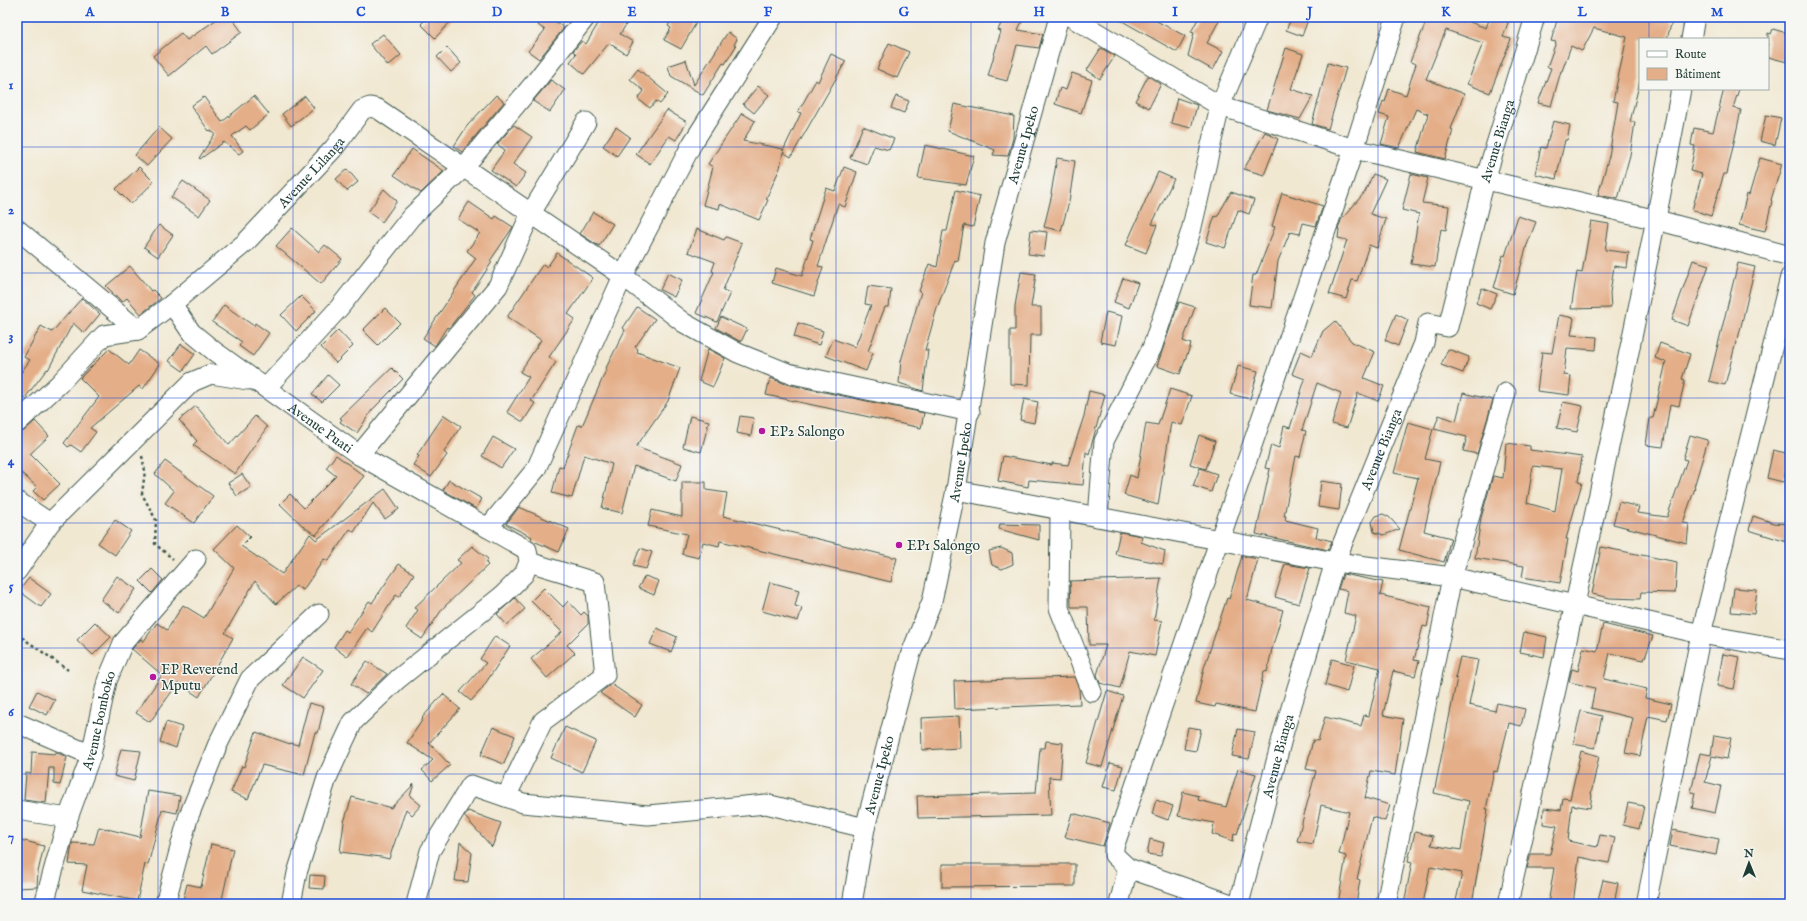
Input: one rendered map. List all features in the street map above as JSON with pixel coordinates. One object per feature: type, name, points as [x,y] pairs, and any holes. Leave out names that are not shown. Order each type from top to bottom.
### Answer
[{"type":"street","points":[[17,571],[50,523],[192,382],[211,374],[231,376],[261,385],[339,308],[411,217],[464,167],[536,81],[586,17]]},
{"type":"street","points":[[488,528],[536,469],[624,276],[692,144],[773,17]]},
{"type":"street","name":"Avenue Ipeko","points":[[852,904],[865,828],[910,656],[932,601],[956,490],[970,412],[995,243],[1059,17]]},
{"type":"street","points":[[1071,17],[1220,106],[1354,149],[1657,220],[1790,256]]},
{"type":"street","points":[[1098,517],[1104,441],[1152,348],[1191,231],[1220,106],[1258,17]]},
{"type":"street","points":[[1231,904],[1128,868],[1114,855],[1114,846],[1354,149],[1396,17]]},
{"type":"street","name":"Avenue Bianga","points":[[1239,904],[1284,731],[1335,562],[1424,342],[1428,323],[1448,327],[1485,180],[1535,17]]},
{"type":"street","points":[[1691,38],[1695,17]]},
{"type":"street","points":[[1508,904],[1574,607],[1657,220],[1681,90]]},
{"type":"street","name":"Avenue Lilanga","points":[[17,423],[59,384],[104,335],[138,330],[172,304],[246,242],[334,148],[362,110],[370,107],[378,109],[624,276],[684,323],[738,353],[788,373],[970,412]]},
{"type":"street","points":[[359,455],[498,286],[531,213],[586,122]]},
{"type":"street","points":[[17,229],[138,330]]},
{"type":"street","points":[[1646,904],[1701,634],[1790,277]]},
{"type":"street","name":"Avenue Puati","points":[[172,304],[191,332],[261,385],[359,455],[527,550],[529,562]]},
{"type":"street","points":[[1386,904],[1452,577],[1506,393]]},
{"type":"street","points":[[956,490],[1335,562],[1452,577],[1574,607],[1701,634],[1790,650]]},
{"type":"street","points":[[17,501],[50,523]]},
{"type":"street","points":[[1060,509],[1059,608],[1092,692]]},
{"type":"street","points":[[291,904],[297,874],[327,778],[353,722],[398,679],[503,595],[524,574],[529,562],[595,582],[605,675],[543,721],[506,797]]},
{"type":"street","name":"Avenue bomboko","points":[[44,904],[68,818],[91,755],[107,681],[123,643],[191,564]]},
{"type":"street","points":[[165,904],[188,818],[217,746],[250,679],[319,614]]},
{"type":"street","points":[[17,723],[91,755]]},
{"type":"street","points":[[416,904],[430,850],[471,785],[523,803],[648,815],[766,804],[865,828]]},
{"type":"street","points":[[17,810],[68,818]]},
{"type":"street","points":[[1118,904],[1128,868]]},
{"type":"path","points":[[138,436],[146,471],[142,494],[156,520],[155,544],[191,564]]},
{"type":"path","points":[[17,634],[68,670]]},
{"type":"building","points":[[220,17],[231,17],[242,32],[212,54],[206,46],[169,76],[153,56],[181,33],[187,40]]},
{"type":"building","points":[[428,17],[455,17],[435,38],[421,24]]},
{"type":"building","points":[[544,17],[550,17],[564,28],[539,59],[528,51],[545,30],[538,25]]},
{"type":"building","points":[[602,17],[631,17],[620,34],[633,42],[626,54],[609,43],[584,74],[570,62],[576,54],[573,51],[582,41],[586,44]]},
{"type":"building","points":[[673,17],[687,17],[696,23],[681,49],[664,40],[671,28],[668,26]]},
{"type":"building","points":[[1004,17],[1024,17],[1018,30],[1043,34],[1039,48],[1017,45],[1007,81],[988,76],[1001,31],[998,30]]},
{"type":"building","points":[[1115,17],[1149,17],[1185,36],[1177,52]]},
{"type":"building","points":[[1199,17],[1221,17],[1207,43],[1223,51],[1213,70],[1188,56],[1194,33],[1191,32]]},
{"type":"building","points":[[1292,17],[1309,17],[1302,36],[1286,30]]},
{"type":"building","points":[[1416,17],[1456,17],[1486,28],[1490,17],[1510,17],[1503,37],[1511,39],[1490,93],[1467,84],[1483,43],[1446,30],[1426,79],[1464,94],[1451,129],[1453,130],[1445,159],[1417,152],[1428,114],[1416,109],[1399,148],[1381,144],[1389,117],[1379,114],[1383,101],[1385,102],[1389,89],[1406,95],[1416,64],[1410,62],[1426,22],[1416,19]]},
{"type":"building","points":[[1558,17],[1654,17],[1672,21],[1667,38],[1639,38],[1639,85],[1630,122],[1635,122],[1630,155],[1618,199],[1598,195],[1609,156],[1618,102],[1613,101],[1627,37],[1594,28],[1582,51],[1571,46],[1561,71],[1551,106],[1538,103],[1551,68],[1547,67],[1556,42],[1551,41]]},
{"type":"building","points":[[1773,29],[1790,34],[1790,52],[1787,62],[1769,57],[1768,33],[1771,34]]},
{"type":"building","points":[[728,32],[737,39],[734,45],[736,46],[725,64],[723,63],[703,95],[671,76],[668,66],[686,60],[694,85]]},
{"type":"building","points":[[383,34],[401,55],[388,66],[370,44]]},
{"type":"building","points":[[889,43],[909,52],[897,78],[877,69]]},
{"type":"building","points":[[447,47],[461,63],[451,72],[437,57]]},
{"type":"building","points":[[1101,48],[1115,56],[1100,79],[1087,70]]},
{"type":"building","points":[[1286,48],[1303,54],[1291,89],[1313,96],[1300,119],[1267,110]]},
{"type":"building","points":[[831,54],[846,61],[791,157],[783,152],[780,168],[766,199],[768,200],[759,220],[720,204],[719,209],[703,205],[713,167],[708,164],[742,113],[755,121],[743,141],[783,149],[783,151],[801,113],[798,112],[816,80],[818,82]]},
{"type":"building","points":[[1328,63],[1346,68],[1328,129],[1312,124]]},
{"type":"building","points":[[638,69],[668,94],[660,104],[656,101],[650,108],[638,99],[644,91],[630,79]]},
{"type":"building","points":[[1072,73],[1092,80],[1081,113],[1055,104],[1060,88],[1066,90]]},
{"type":"building","points":[[1148,76],[1161,84],[1149,108],[1135,101]]},
{"type":"building","points":[[551,80],[565,90],[550,112],[533,101]]},
{"type":"building","points":[[758,86],[769,95],[754,113],[743,104]]},
{"type":"building","points":[[1724,90],[1739,90],[1733,108],[1741,110],[1727,174],[1724,174],[1711,216],[1692,210],[1702,174],[1690,171],[1695,146],[1691,145],[1694,128],[1713,132]]},
{"type":"building","points":[[496,95],[504,102],[462,152],[454,146],[467,126]]},
{"type":"building","points":[[254,96],[269,114],[250,130],[246,126],[232,136],[243,151],[239,154],[224,142],[200,159],[199,158],[215,134],[210,130],[209,131],[191,106],[204,97],[222,122]]},
{"type":"building","points":[[305,96],[314,108],[291,126],[282,114]]},
{"type":"building","points":[[896,96],[909,101],[904,113],[891,108]]},
{"type":"building","points":[[1177,98],[1197,105],[1191,128],[1171,123]]},
{"type":"building","points":[[954,104],[1014,116],[1013,138],[1008,156],[993,155],[995,150],[948,131]]},
{"type":"building","points":[[667,110],[687,122],[676,140],[669,136],[650,164],[636,154]]},
{"type":"building","points":[[1766,115],[1781,118],[1775,145],[1760,141]]},
{"type":"building","points":[[1553,121],[1570,125],[1556,179],[1535,174],[1541,147],[1546,148]]},
{"type":"building","points":[[514,125],[532,137],[513,164],[526,173],[516,187],[491,170],[505,150],[497,144]]},
{"type":"building","points":[[863,126],[894,139],[889,150],[874,146],[867,164],[850,158]]},
{"type":"building","points":[[159,127],[172,139],[147,166],[135,155]]},
{"type":"building","points":[[616,127],[630,137],[617,156],[603,146]]},
{"type":"building","points":[[1265,132],[1278,139],[1264,175],[1244,169]]},
{"type":"building","points":[[925,145],[974,156],[966,185],[918,178]]},
{"type":"building","points":[[412,149],[444,171],[421,193],[394,175]]},
{"type":"building","points":[[1057,158],[1075,161],[1069,202],[1061,231],[1044,227],[1052,194]]},
{"type":"building","points":[[1760,158],[1782,164],[1771,200],[1765,231],[1739,225],[1747,194],[1749,195]]},
{"type":"building","points":[[139,167],[154,182],[131,204],[116,189]]},
{"type":"building","points":[[844,167],[857,172],[845,207],[838,204],[818,266],[823,267],[814,296],[772,283],[776,268],[802,276],[813,240],[810,239],[826,188],[835,191]]},
{"type":"building","points":[[347,169],[358,182],[347,191],[336,179]]},
{"type":"building","points":[[1158,172],[1174,179],[1152,224],[1157,225],[1146,253],[1126,245]]},
{"type":"building","points":[[1373,174],[1386,179],[1370,214],[1386,219],[1377,248],[1369,245],[1357,281],[1352,280],[1346,299],[1329,294],[1347,240],[1338,238],[1338,230],[1341,220],[1365,192]]},
{"type":"building","points":[[1411,174],[1428,178],[1422,203],[1449,206],[1446,230],[1441,229],[1435,267],[1411,264],[1419,214],[1402,210]]},
{"type":"building","points":[[183,181],[210,200],[199,216],[171,197]]},
{"type":"building","points":[[384,189],[397,201],[382,222],[368,212]]},
{"type":"building","points":[[956,190],[980,196],[973,227],[964,225],[958,261],[955,260],[937,308],[925,350],[928,350],[923,391],[899,383],[901,361],[921,292],[919,291],[929,264],[937,267],[943,231],[947,231]]},
{"type":"building","points":[[1231,192],[1254,200],[1249,214],[1238,210],[1225,248],[1206,242],[1215,216],[1217,217]]},
{"type":"building","points":[[1282,193],[1323,206],[1316,226],[1303,223],[1300,234],[1290,232],[1278,261],[1272,308],[1249,305],[1253,275],[1256,275],[1275,227],[1272,226]]},
{"type":"building","points":[[469,202],[494,219],[496,216],[513,227],[490,261],[492,262],[472,292],[475,295],[449,328],[447,327],[435,346],[423,338],[476,258],[467,251],[480,233],[458,219]]},
{"type":"building","points":[[593,212],[613,224],[599,246],[580,234]]},
{"type":"building","points":[[1518,216],[1536,222],[1527,245],[1513,294],[1494,288],[1503,255],[1505,256]]},
{"type":"building","points":[[1591,221],[1609,224],[1605,250],[1629,253],[1627,268],[1614,266],[1610,293],[1611,308],[1571,309],[1577,272],[1582,273]]},
{"type":"building","points":[[159,225],[173,235],[158,257],[144,247]]},
{"type":"building","points":[[292,228],[319,252],[325,245],[342,259],[321,284],[276,246]]},
{"type":"building","points":[[697,229],[724,240],[726,237],[742,243],[723,290],[730,293],[717,322],[696,313],[714,272],[712,271],[715,262],[688,252]]},
{"type":"building","points":[[1031,230],[1047,232],[1044,256],[1028,254]]},
{"type":"building","points":[[557,253],[593,278],[568,314],[575,319],[549,357],[556,362],[531,401],[535,403],[523,422],[507,412],[529,377],[520,372],[541,340],[507,317],[543,264],[547,267]]},
{"type":"building","points":[[1693,260],[1709,265],[1688,326],[1672,320]]},
{"type":"building","points":[[1738,263],[1755,267],[1738,339],[1737,338],[1725,385],[1709,381]]},
{"type":"building","points":[[130,266],[151,291],[153,290],[161,298],[141,314],[127,298],[122,302],[106,286]]},
{"type":"building","points":[[1021,272],[1036,274],[1031,307],[1041,307],[1041,335],[1030,335],[1029,385],[1010,384],[1010,330],[1015,330],[1015,306]]},
{"type":"building","points":[[668,273],[682,280],[674,297],[660,290]]},
{"type":"building","points":[[1123,278],[1138,283],[1129,308],[1114,302]]},
{"type":"building","points":[[868,286],[891,289],[889,307],[885,307],[868,351],[873,353],[866,371],[826,356],[833,339],[855,347],[871,305],[865,304]]},
{"type":"building","points":[[1482,288],[1497,294],[1490,309],[1476,303]]},
{"type":"building","points":[[301,296],[316,311],[296,331],[281,315]]},
{"type":"building","points":[[82,298],[100,314],[84,333],[73,323],[48,370],[47,369],[25,398],[17,392],[17,378],[30,360],[24,357],[41,326],[52,332]]},
{"type":"building","points":[[1179,302],[1195,307],[1183,341],[1191,344],[1180,374],[1157,366]]},
{"type":"building","points":[[224,305],[254,326],[255,323],[269,333],[253,356],[239,346],[242,342],[212,322]]},
{"type":"building","points":[[637,307],[655,319],[635,347],[638,349],[637,352],[680,368],[668,401],[636,447],[682,464],[676,481],[634,466],[622,513],[602,508],[612,464],[584,455],[572,498],[552,493],[559,466],[563,467],[578,425],[582,426],[606,368],[625,330],[623,328]]},
{"type":"building","points":[[385,308],[400,323],[378,345],[363,330]]},
{"type":"building","points":[[1106,312],[1122,316],[1116,345],[1100,342]]},
{"type":"building","points":[[1396,314],[1408,320],[1398,346],[1385,340]]},
{"type":"building","points":[[1559,315],[1574,318],[1571,335],[1597,337],[1596,350],[1567,348],[1564,375],[1571,376],[1569,395],[1537,391],[1542,352],[1552,353]]},
{"type":"building","points":[[721,317],[747,329],[741,342],[716,328]]},
{"type":"building","points":[[1335,321],[1352,342],[1375,352],[1364,378],[1384,386],[1378,401],[1358,393],[1347,428],[1332,424],[1341,393],[1317,383],[1302,430],[1306,431],[1300,457],[1296,456],[1284,516],[1286,516],[1285,520],[1318,528],[1316,537],[1332,541],[1328,550],[1256,534],[1270,469],[1265,468],[1271,445],[1279,448],[1284,426],[1290,428],[1305,379],[1292,374],[1301,351],[1312,356],[1323,331]]},
{"type":"building","points":[[798,323],[823,331],[819,345],[794,337]]},
{"type":"building","points":[[338,330],[353,346],[336,363],[321,347]]},
{"type":"building","points":[[1660,343],[1690,354],[1682,379],[1685,380],[1679,406],[1670,404],[1663,447],[1646,445],[1650,418],[1653,418],[1666,362],[1655,358]]},
{"type":"building","points":[[181,344],[195,354],[183,371],[169,361]]},
{"type":"building","points":[[109,349],[129,365],[139,350],[160,364],[143,389],[139,386],[90,428],[96,432],[81,452],[71,445],[68,447],[64,443],[99,397],[80,378]]},
{"type":"building","points":[[708,349],[725,358],[713,387],[699,381]]},
{"type":"building","points":[[1448,349],[1469,357],[1463,373],[1441,365]]},
{"type":"building","points":[[1238,366],[1258,371],[1250,399],[1230,394]]},
{"type":"building","points":[[392,368],[403,379],[372,410],[357,433],[340,422],[342,419],[340,418]]},
{"type":"building","points":[[328,375],[339,385],[322,402],[312,394]]},
{"type":"building","points":[[770,378],[786,384],[924,413],[921,428],[766,395]]},
{"type":"building","points":[[1170,389],[1192,396],[1182,425],[1171,422],[1158,505],[1124,495],[1130,475],[1137,478],[1146,423],[1158,425]]},
{"type":"building","points":[[1089,391],[1105,395],[1089,454],[1086,452],[1083,485],[1029,480],[1028,487],[998,481],[1003,456],[1052,465],[1052,463],[1068,465],[1084,416]]},
{"type":"building","points":[[1463,393],[1493,400],[1477,454],[1463,451],[1467,437],[1434,429],[1439,415],[1456,421]]},
{"type":"building","points":[[1024,399],[1038,402],[1034,423],[1020,420]]},
{"type":"building","points":[[1563,402],[1583,406],[1577,432],[1557,428]]},
{"type":"building","points":[[196,406],[229,445],[255,416],[267,427],[235,474],[193,445],[197,441],[179,420]]},
{"type":"building","points":[[444,415],[461,426],[444,452],[447,455],[431,477],[413,465],[419,456],[417,455]]},
{"type":"building","points":[[690,416],[709,421],[701,452],[683,447]]},
{"type":"building","points":[[740,416],[754,418],[751,436],[737,433]]},
{"type":"building","points":[[35,421],[49,436],[30,454],[60,484],[43,500],[33,491],[37,487],[17,469],[17,434],[24,431]]},
{"type":"building","points":[[1408,422],[1433,429],[1425,459],[1440,462],[1424,531],[1451,538],[1444,562],[1399,550],[1418,478],[1394,473]]},
{"type":"building","points":[[1199,435],[1215,441],[1206,469],[1190,464]]},
{"type":"building","points":[[1690,435],[1708,440],[1694,487],[1695,488],[1683,523],[1689,524],[1687,543],[1613,524],[1619,502],[1639,507],[1637,513],[1667,517],[1687,460],[1683,459]]},
{"type":"building","points":[[493,437],[514,449],[501,468],[482,456]]},
{"type":"building","points":[[1506,443],[1530,446],[1530,450],[1582,457],[1578,482],[1582,483],[1566,539],[1568,539],[1560,583],[1522,577],[1524,566],[1475,558],[1481,518],[1493,476],[1503,478]],"holes":[[[1533,466],[1562,469],[1555,511],[1527,503]]]},
{"type":"building","points":[[1773,450],[1790,454],[1783,482],[1767,478]]},
{"type":"building","points":[[336,455],[364,476],[316,535],[304,527],[280,504],[290,494],[304,508],[336,476],[326,468]]},
{"type":"building","points":[[165,461],[213,496],[194,523],[165,503],[174,491],[155,474]]},
{"type":"building","points":[[1200,468],[1217,474],[1211,492],[1193,486]]},
{"type":"building","points":[[242,474],[251,487],[237,496],[228,483]]},
{"type":"building","points":[[449,480],[482,499],[476,509],[443,490]]},
{"type":"building","points":[[1321,481],[1342,484],[1339,510],[1318,507]]},
{"type":"building","points":[[682,482],[706,482],[706,490],[727,493],[723,516],[897,558],[891,582],[720,541],[719,546],[703,542],[699,558],[682,554],[687,534],[648,526],[652,510],[682,517]]},
{"type":"building","points":[[385,489],[399,509],[385,519],[373,503],[354,532],[350,529],[328,561],[324,559],[303,590],[296,586],[276,604],[255,581],[225,633],[233,638],[199,697],[178,683],[150,722],[136,713],[162,675],[132,649],[141,639],[143,642],[157,623],[167,630],[183,605],[204,618],[234,568],[214,549],[237,525],[250,537],[241,546],[282,574],[310,534],[316,540]]},
{"type":"building","points":[[519,507],[569,529],[559,552],[531,540],[532,537],[506,524]]},
{"type":"building","points":[[1383,514],[1389,517],[1400,529],[1384,535],[1374,532],[1372,522],[1376,516]]},
{"type":"building","points":[[1753,516],[1774,523],[1790,524],[1790,543],[1749,530]]},
{"type":"building","points":[[115,520],[131,531],[115,555],[98,543]]},
{"type":"building","points":[[1000,524],[1039,525],[1039,540],[999,529]]},
{"type":"building","points":[[1120,532],[1142,536],[1141,542],[1165,551],[1163,564],[1115,554]]},
{"type":"building","points":[[472,546],[488,559],[486,563],[488,565],[443,608],[422,639],[406,628],[418,610],[414,608],[461,563],[457,560]]},
{"type":"building","points":[[1601,547],[1677,562],[1675,593],[1641,592],[1640,599],[1610,598],[1592,594]]},
{"type":"building","points":[[640,548],[652,552],[646,569],[633,566]]},
{"type":"building","points":[[1001,548],[1012,553],[1013,564],[1002,569],[992,565],[989,551]]},
{"type":"building","points":[[1242,556],[1258,559],[1247,600],[1283,610],[1267,672],[1264,671],[1255,712],[1216,704],[1215,707],[1196,703],[1204,668],[1227,598],[1229,599]]},
{"type":"building","points":[[399,564],[414,574],[399,597],[396,595],[372,632],[367,628],[347,657],[334,647],[345,630],[348,632],[369,601],[372,603]]},
{"type":"building","points":[[1285,564],[1310,568],[1299,604],[1275,597]]},
{"type":"building","points":[[152,569],[163,580],[152,593],[140,581]]},
{"type":"building","points":[[1343,574],[1383,582],[1380,595],[1431,607],[1427,627],[1423,626],[1414,660],[1419,661],[1415,676],[1393,671],[1383,715],[1403,719],[1395,775],[1371,771],[1365,798],[1390,805],[1385,821],[1372,817],[1357,879],[1360,880],[1356,904],[1338,904],[1346,856],[1339,854],[1349,812],[1321,805],[1313,844],[1297,841],[1316,771],[1306,769],[1313,740],[1318,741],[1325,717],[1361,726],[1364,715],[1369,716],[1380,668],[1346,660],[1356,616],[1344,613],[1348,591],[1338,589]]},
{"type":"building","points":[[117,576],[136,589],[119,613],[101,600]]},
{"type":"building","points":[[645,576],[659,581],[654,595],[638,588]]},
{"type":"building","points":[[29,578],[51,594],[41,607],[19,591]]},
{"type":"building","points":[[1161,578],[1154,620],[1162,621],[1155,656],[1130,651],[1120,688],[1100,683],[1097,675],[1106,645],[1089,645],[1088,607],[1071,607],[1070,581]]},
{"type":"building","points":[[770,582],[799,590],[795,606],[802,608],[798,621],[762,611]]},
{"type":"building","points":[[544,588],[563,607],[568,601],[581,615],[584,612],[588,616],[588,624],[567,645],[575,653],[547,678],[531,659],[562,632],[531,601]]},
{"type":"building","points":[[1734,588],[1757,590],[1754,614],[1731,612]]},
{"type":"building","points":[[515,598],[525,609],[507,625],[497,614]]},
{"type":"building","points":[[95,622],[111,637],[93,655],[77,640]]},
{"type":"building","points":[[1603,624],[1653,636],[1644,660],[1610,653],[1604,679],[1647,689],[1645,698],[1671,704],[1667,720],[1648,716],[1640,756],[1625,753],[1633,718],[1591,708],[1595,688],[1569,682],[1572,669],[1578,671],[1583,648],[1597,651]]},
{"type":"building","points":[[657,628],[677,637],[671,652],[650,644]]},
{"type":"building","points":[[1524,632],[1547,637],[1544,657],[1520,652]]},
{"type":"building","points":[[495,636],[510,646],[481,690],[471,701],[460,692],[486,663],[480,659]]},
{"type":"building","points":[[1723,654],[1740,657],[1734,689],[1717,686]]},
{"type":"building","points":[[303,657],[323,670],[303,698],[283,685]]},
{"type":"building","points":[[1460,657],[1478,660],[1469,705],[1495,711],[1497,703],[1525,709],[1521,726],[1509,723],[1497,772],[1494,771],[1486,809],[1488,809],[1472,904],[1456,901],[1462,873],[1430,867],[1423,904],[1404,904],[1412,862],[1408,861],[1415,832],[1433,836],[1431,845],[1461,850],[1469,801],[1434,793]]},
{"type":"building","points":[[1332,659],[1354,665],[1347,692],[1325,685]]},
{"type":"building","points":[[367,661],[387,674],[366,694],[351,684]]},
{"type":"building","points":[[1074,677],[1079,689],[1080,704],[955,709],[954,681]]},
{"type":"building","points":[[611,684],[642,705],[635,717],[600,693]]},
{"type":"building","points":[[37,691],[55,700],[47,715],[29,706]]},
{"type":"building","points":[[1107,691],[1123,696],[1102,767],[1086,763]]},
{"type":"building","points":[[443,694],[460,709],[429,743],[450,765],[432,781],[422,770],[433,760],[407,743],[423,719],[422,718]]},
{"type":"building","points":[[309,703],[324,707],[318,733],[315,732],[304,775],[262,765],[248,799],[231,792],[242,766],[244,767],[256,732],[290,744],[298,745]]},
{"type":"building","points":[[1581,711],[1602,716],[1595,748],[1573,744]]},
{"type":"building","points":[[959,716],[960,748],[922,750],[921,718]]},
{"type":"building","points":[[166,722],[182,727],[176,748],[160,742]]},
{"type":"building","points":[[493,727],[515,736],[504,764],[481,755]]},
{"type":"building","points":[[565,727],[596,741],[582,772],[551,758]]},
{"type":"building","points":[[1188,727],[1201,729],[1196,751],[1184,749]]},
{"type":"building","points":[[1238,729],[1255,732],[1249,759],[1232,756]]},
{"type":"building","points":[[1714,735],[1731,738],[1727,759],[1712,756],[1705,782],[1721,786],[1715,813],[1692,808],[1695,793],[1691,792],[1700,753],[1711,755]]},
{"type":"building","points":[[1046,741],[1063,743],[1060,778],[1049,777],[1051,815],[918,818],[917,796],[1036,793],[1040,748],[1045,748]]},
{"type":"building","points":[[121,749],[141,751],[134,781],[114,776]]},
{"type":"building","points":[[1581,751],[1599,756],[1591,794],[1590,808],[1572,805],[1568,841],[1597,847],[1600,835],[1615,838],[1609,863],[1579,857],[1573,904],[1548,904],[1554,868],[1527,868],[1531,854],[1550,854],[1557,826],[1543,824],[1544,808],[1561,810],[1563,798],[1570,799]]},
{"type":"building","points":[[32,752],[55,754],[55,752],[67,757],[60,785],[54,784],[54,768],[49,768],[46,803],[24,800],[26,773],[31,774]]},
{"type":"building","points":[[1110,763],[1123,766],[1116,790],[1103,787]]},
{"type":"building","points":[[1238,769],[1256,774],[1237,834],[1234,833],[1233,841],[1212,834],[1214,823],[1178,816],[1183,792],[1199,796],[1198,800],[1226,807]]},
{"type":"building","points":[[414,784],[410,796],[421,805],[412,815],[406,809],[389,859],[340,852],[344,822],[352,797],[391,808]]},
{"type":"building","points":[[148,791],[180,796],[177,813],[162,810],[148,865],[145,864],[137,901],[82,890],[87,865],[69,864],[72,843],[94,844],[99,827],[140,837]]},
{"type":"building","points":[[1156,800],[1173,806],[1168,820],[1152,814]]},
{"type":"building","points":[[1628,803],[1644,806],[1639,829],[1623,825]]},
{"type":"building","points":[[468,811],[501,823],[492,847],[464,816]]},
{"type":"building","points":[[1072,813],[1110,823],[1103,846],[1065,837]]},
{"type":"building","points":[[1673,830],[1719,839],[1716,855],[1670,846]]},
{"type":"building","points":[[17,839],[44,846],[38,872],[37,887],[17,888]]},
{"type":"building","points":[[1150,839],[1164,843],[1161,856],[1147,854]]},
{"type":"building","points":[[460,842],[472,853],[468,882],[455,881]]},
{"type":"building","points":[[211,844],[233,849],[221,904],[182,904],[187,884],[201,887]]},
{"type":"building","points":[[942,864],[1075,864],[1075,886],[942,887]]},
{"type":"building","points":[[310,875],[325,876],[324,889],[309,888]]},
{"type":"building","points":[[1603,880],[1618,883],[1614,904],[1597,904]]},
{"type":"place","name":"EP2 Salongo","points":[[762,431]]},
{"type":"place","name":"EP1 Salongo","points":[[899,545]]},
{"type":"place","name":"EP Reverend Mputu","points":[[153,677]]}]
